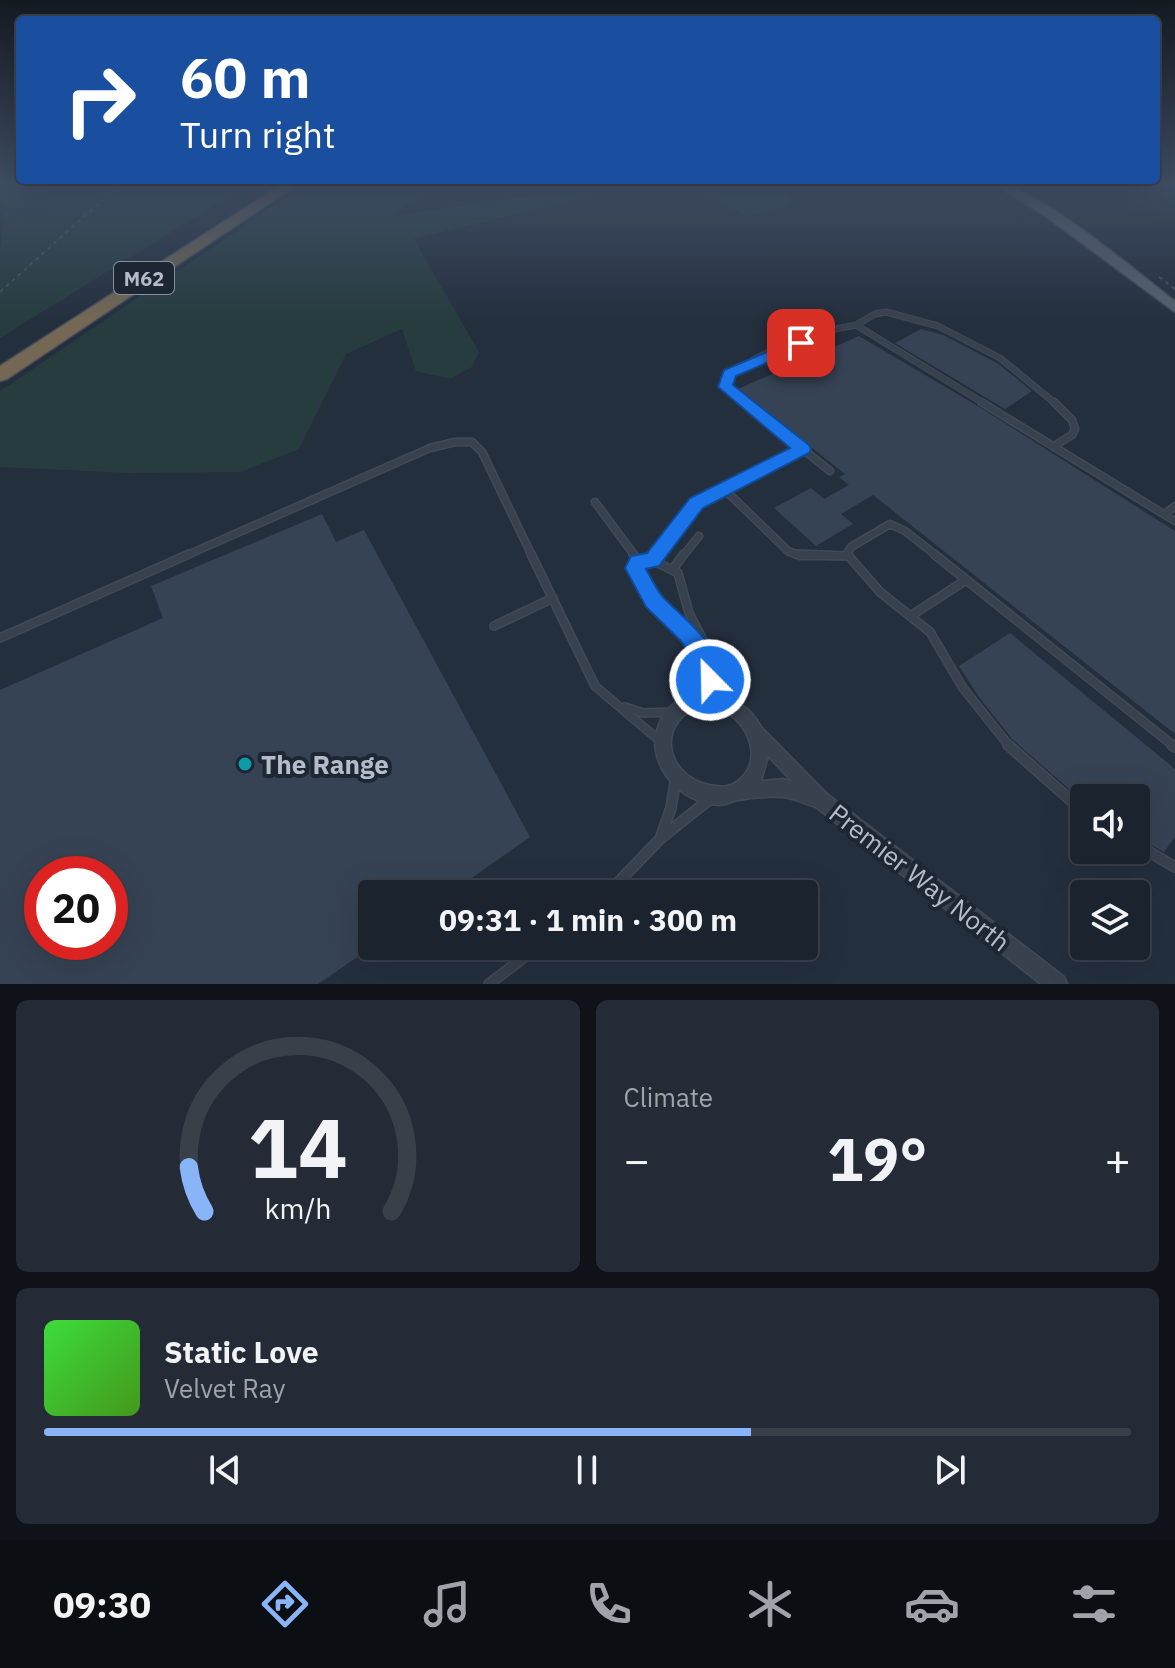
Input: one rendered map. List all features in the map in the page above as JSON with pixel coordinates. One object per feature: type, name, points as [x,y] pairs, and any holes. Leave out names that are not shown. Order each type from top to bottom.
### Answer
[{"type":"highway","name":"M62","points":[[0,356],[195,230]]},
{"type":"highway","name":"M62","points":[[0,375],[221,230]]},
{"type":"main road","points":[[1073,230],[1175,308]]},
{"type":"street","points":[[714,796],[689,788],[676,776],[666,761],[664,728],[674,712],[691,701],[705,698],[719,700],[740,711]]},
{"type":"street","name":"Premier Way North","points":[[740,711],[821,800],[1057,984]]},
{"type":"street","points":[[741,791],[753,781],[760,767],[762,750],[758,734]]},
{"type":"street","name":"Premier Way North","points":[[714,796],[765,787],[783,788],[821,800]]},
{"type":"lane","points":[[830,471],[725,387],[726,378],[742,366],[830,331],[856,325],[878,313],[904,316],[949,329],[994,351],[1018,368],[1072,420],[1075,429],[1072,435],[1054,446]]},
{"type":"lane","points":[[856,325],[1175,521]]},
{"type":"lane","points":[[0,638],[430,448],[455,442],[472,442],[482,452],[595,686],[663,744]]},
{"type":"lane","points":[[652,560],[697,503],[803,449]]},
{"type":"lane","points":[[725,490],[788,551],[800,556],[846,556],[880,592],[912,615],[930,632],[963,688],[1004,741],[1070,800]]},
{"type":"lane","points":[[595,502],[638,561]]},
{"type":"lane","points":[[1165,514],[1175,506]]},
{"type":"lane","points":[[846,556],[851,547],[890,524],[905,531],[1175,747]]},
{"type":"lane","points":[[672,570],[699,536]]},
{"type":"lane","points":[[638,561],[652,560],[672,570],[682,580],[689,613],[740,711]]},
{"type":"lane","points":[[638,561],[635,568],[654,601],[689,635],[706,662],[710,680],[705,698]]},
{"type":"lane","points":[[912,615],[966,580]]},
{"type":"lane","points":[[494,626],[553,598]]},
{"type":"lane","points":[[621,706],[643,713],[674,712]]},
{"type":"lane","points":[[660,839],[671,808],[676,776]]},
{"type":"lane","points":[[620,880],[660,839],[714,796]]},
{"type":"lane","points":[[1150,852],[1175,867]]},
{"type":"lane","points":[[489,984],[521,960]]},
{"type":"path","points":[[0,292],[69,230]]},
{"type":"green space","points":[[2,230],[175,230],[0,338]]},
{"type":"green space","points":[[238,230],[451,230],[414,239],[479,352],[472,367],[450,379],[416,371],[402,329],[346,354],[299,449],[241,472],[129,473],[0,467],[0,391]]},
{"type":"building","points":[[921,329],[943,335],[997,363],[1032,391],[1005,409],[895,343]]},
{"type":"building","points":[[859,336],[976,405],[1175,531],[1175,734],[873,495],[841,514],[853,524],[816,546],[774,508],[811,488],[824,499],[849,485],[839,477],[845,474],[738,389]]},
{"type":"building","name":"The Range","points":[[322,514],[336,542],[364,530],[530,837],[469,880],[358,880],[358,957],[318,984],[0,984],[0,690],[163,618],[151,586]]},
{"type":"building","points":[[1010,633],[1175,769],[1175,837],[1164,852],[1150,844],[1150,784],[1070,784],[1070,790],[1012,739],[959,666]]},
{"type":"place","name":"The Range","points":[[245,764]]},
{"type":"route","points":[[710,680],[706,662],[689,635],[654,601],[635,568],[638,561],[652,560],[697,503],[803,449],[725,387],[729,373],[801,343]]}]
